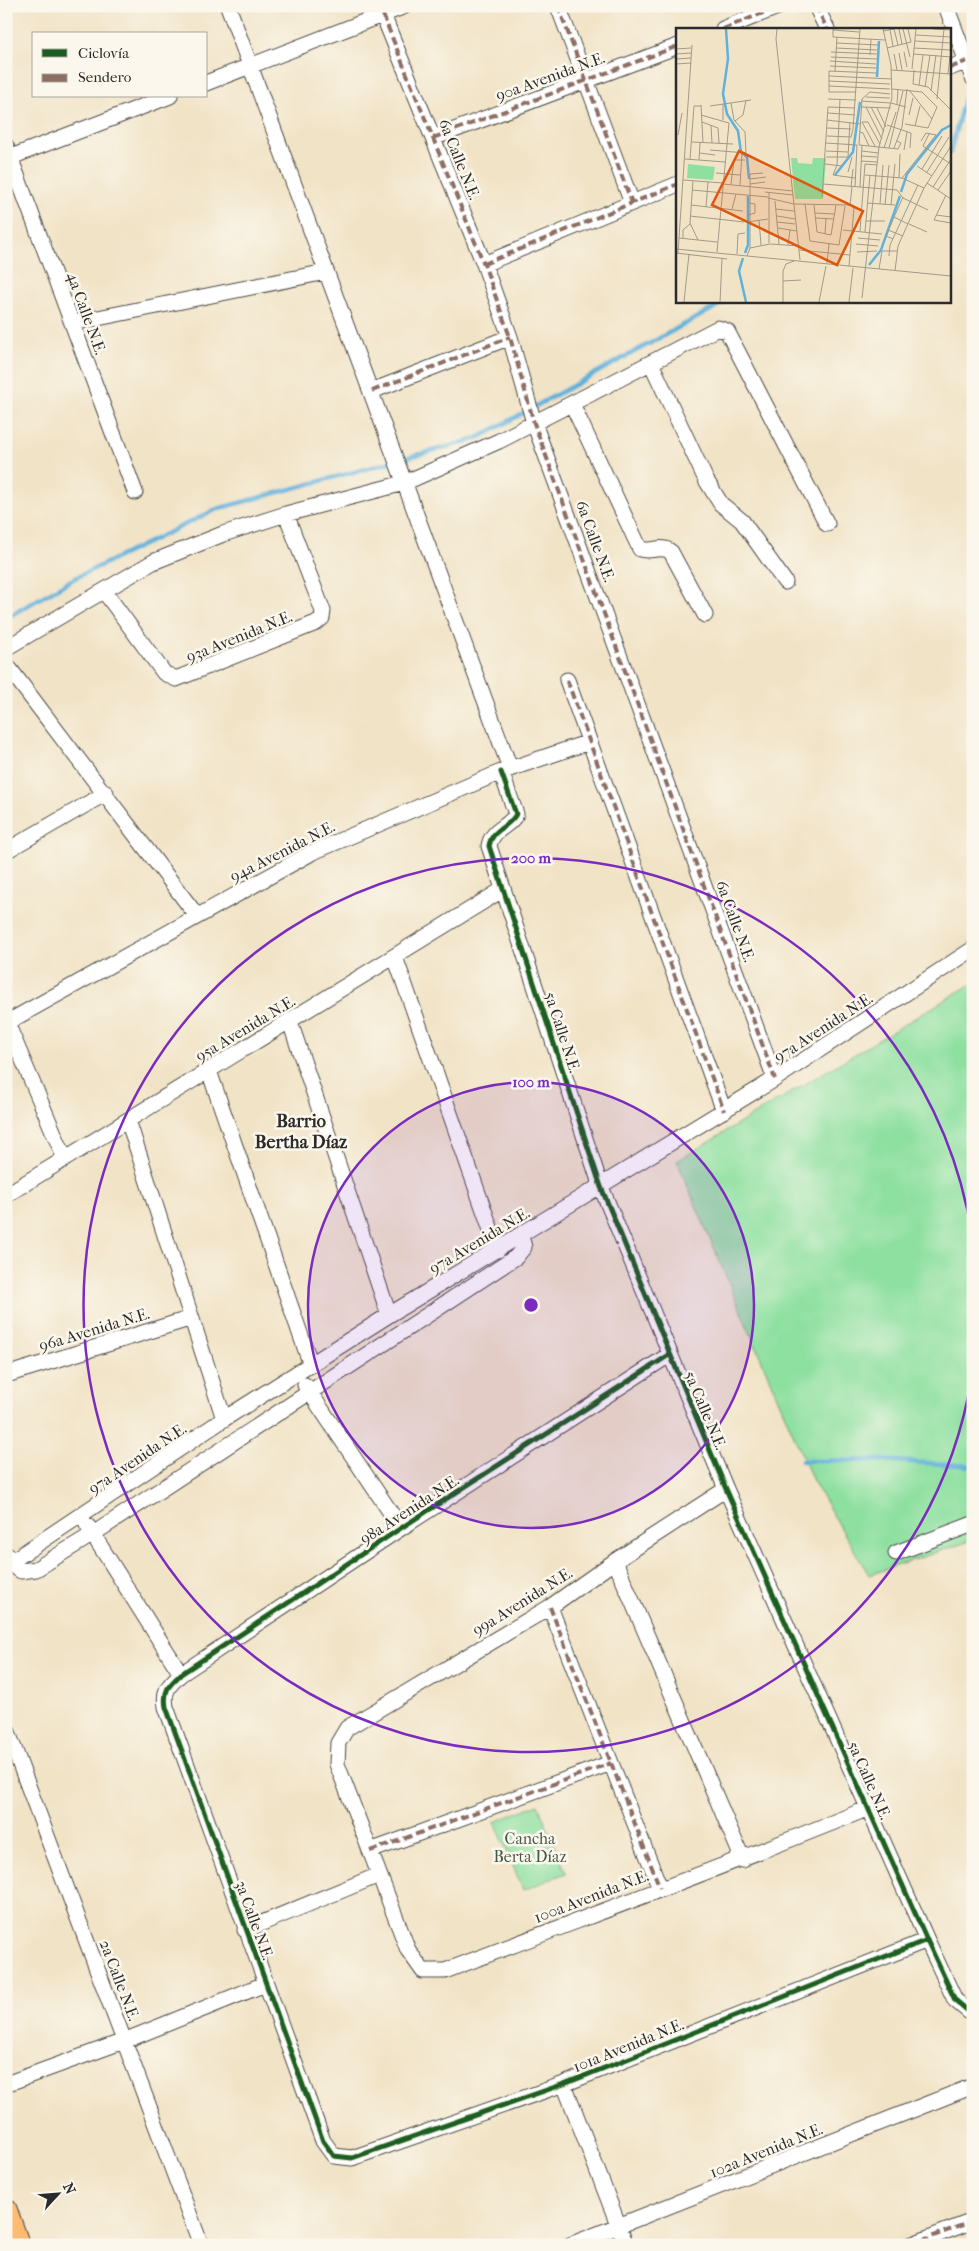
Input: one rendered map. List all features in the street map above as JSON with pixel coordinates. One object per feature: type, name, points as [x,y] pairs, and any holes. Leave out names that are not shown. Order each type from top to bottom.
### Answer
[{"type":"highway","points":[[6,2209],[19,2245]]},
{"type":"street","points":[[228,6],[372,391],[506,770]]},
{"type":"street","points":[[558,6],[632,203]]},
{"type":"street","points":[[725,28],[780,6]]},
{"type":"street","points":[[816,6],[827,28]]},
{"type":"street","points":[[946,6],[973,78]]},
{"type":"street","points":[[208,82],[395,9]]},
{"type":"street","name":"6a Calle N.E.","points":[[395,9],[433,138],[484,264],[510,337],[534,423],[776,1079]]},
{"type":"street","name":"90a Avenida N.E.","points":[[433,138],[676,47]]},
{"type":"street","points":[[952,67],[967,61]]},
{"type":"street","points":[[8,154],[164,98]]},
{"type":"street","name":"4a Calle N.E.","points":[[8,154],[135,492]]},
{"type":"street","points":[[484,264],[676,185]]},
{"type":"street","points":[[72,323],[326,272]]},
{"type":"street","points":[[6,648],[153,562],[223,534],[286,514],[404,484],[499,441],[718,328],[725,330],[827,524]]},
{"type":"street","points":[[372,391],[510,337]]},
{"type":"street","points":[[651,363],[706,480],[722,506],[742,521],[785,582]]},
{"type":"street","points":[[572,404],[640,549],[646,551],[665,548],[672,552],[705,616]]},
{"type":"street","name":"93a Avenida N.E.","points":[[104,591],[148,652],[168,676],[179,679],[316,623],[322,618],[323,611],[286,514]]},
{"type":"street","points":[[6,664],[106,793],[197,916]]},
{"type":"street","points":[[567,680],[724,1111]]},
{"type":"street","name":"94a Avenida N.E.","points":[[7,1023],[313,852],[506,770],[589,742]]},
{"type":"street","name":"5a Calle N.E.","points":[[506,770],[516,814],[514,818],[495,832],[489,846],[601,1187],[669,1356],[726,1489],[928,1940],[955,2000],[973,2015]]},
{"type":"street","points":[[6,851],[106,793]]},
{"type":"street","name":"95a Avenida N.E.","points":[[6,1195],[395,958],[502,890]]},
{"type":"street","name":"97a Avenida N.E.","points":[[7,1560],[82,1516],[224,1419],[388,1315],[498,1250],[776,1079],[973,949]]},
{"type":"street","points":[[395,958],[498,1250]]},
{"type":"street","points":[[290,1022],[388,1315]]},
{"type":"street","points":[[7,1023],[65,1159]]},
{"type":"street","points":[[209,1071],[311,1365]]},
{"type":"street","points":[[128,1120],[224,1419]]},
{"type":"street","points":[[7,1560],[21,1571],[36,1569],[93,1534],[516,1258],[524,1247],[521,1236]]},
{"type":"street","name":"96a Avenida N.E.","points":[[6,1375],[192,1318]]},
{"type":"street","name":"98a Avenida N.E.","points":[[166,1688],[181,1674],[401,1528],[669,1356]]},
{"type":"street","points":[[297,1374],[401,1528]]},
{"type":"street","name":"99a Avenida N.E.","points":[[370,1851],[337,1764],[338,1743],[347,1728],[550,1607],[615,1561],[726,1489]]},
{"type":"street","points":[[82,1516],[181,1674]]},
{"type":"street","points":[[896,1553],[973,1524]]},
{"type":"street","points":[[615,1561],[743,1860]]},
{"type":"street","points":[[550,1607],[660,1888]]},
{"type":"street","name":"3a Calle N.E.","points":[[166,1688],[164,1697],[166,1707],[245,1930],[322,2141],[334,2156]]},
{"type":"street","name":"2a Calle N.E.","points":[[6,1727],[201,2245]]},
{"type":"street","points":[[245,1930],[379,1874],[370,1851],[611,1762]]},
{"type":"street","name":"100a Avenida N.E.","points":[[379,1874],[408,1950],[423,1971],[445,1971],[660,1888],[743,1860],[869,1808]]},
{"type":"street","name":"101a Avenida N.E.","points":[[334,2156],[352,2158],[564,2084],[928,1940]]},
{"type":"street","points":[[6,2084],[124,2041],[265,1984]]},
{"type":"street","points":[[564,2084],[626,2245]]},
{"type":"street","name":"102a Avenida N.E.","points":[[570,2245],[973,2086]]},
{"type":"street","points":[[910,2245],[973,2220]]},
{"type":"green space","points":[[973,983],[973,1540],[869,1575],[813,1481],[677,1161]]},
{"type":"green space","name":"Cancha Berta Díaz","points":[[538,1804],[566,1873],[523,1890],[495,1822]]},
{"type":"waterway","points":[[952,145],[969,79]]},
{"type":"waterway","points":[[534,407],[725,302]]},
{"type":"waterway","points":[[6,618],[73,579],[217,509],[476,439],[527,411]]},
{"type":"waterway","points":[[802,1461],[881,1460],[973,1466]]},
{"type":"marked path","points":[[558,6],[632,203]]},
{"type":"marked path","points":[[725,28],[780,6]]},
{"type":"marked path","points":[[816,6],[827,28]]},
{"type":"marked path","points":[[383,15],[484,264],[510,337],[534,423],[775,1079]]},
{"type":"marked path","points":[[433,138],[676,47]]},
{"type":"marked path","points":[[952,67],[967,61]]},
{"type":"marked path","points":[[484,264],[676,185]]},
{"type":"marked path","points":[[372,391],[510,337]]},
{"type":"marked path","points":[[567,680],[724,1111]]},
{"type":"marked path","points":[[550,1607],[660,1888]]},
{"type":"marked path","points":[[370,1851],[611,1763]]},
{"type":"marked path","points":[[910,2245],[973,2221]]},
{"type":"cycle path","points":[[501,772],[516,814],[513,819],[494,835],[489,846],[601,1187],[726,1489],[927,1940],[955,2000],[973,2015]]},
{"type":"cycle path","points":[[669,1355],[401,1528],[181,1674],[173,1681],[166,1692],[166,1707],[323,2141],[334,2156],[352,2158],[564,2084],[927,1940]]},
{"type":"district","name":"Barrio Bertha Díaz","points":[[301,1131]]}]
